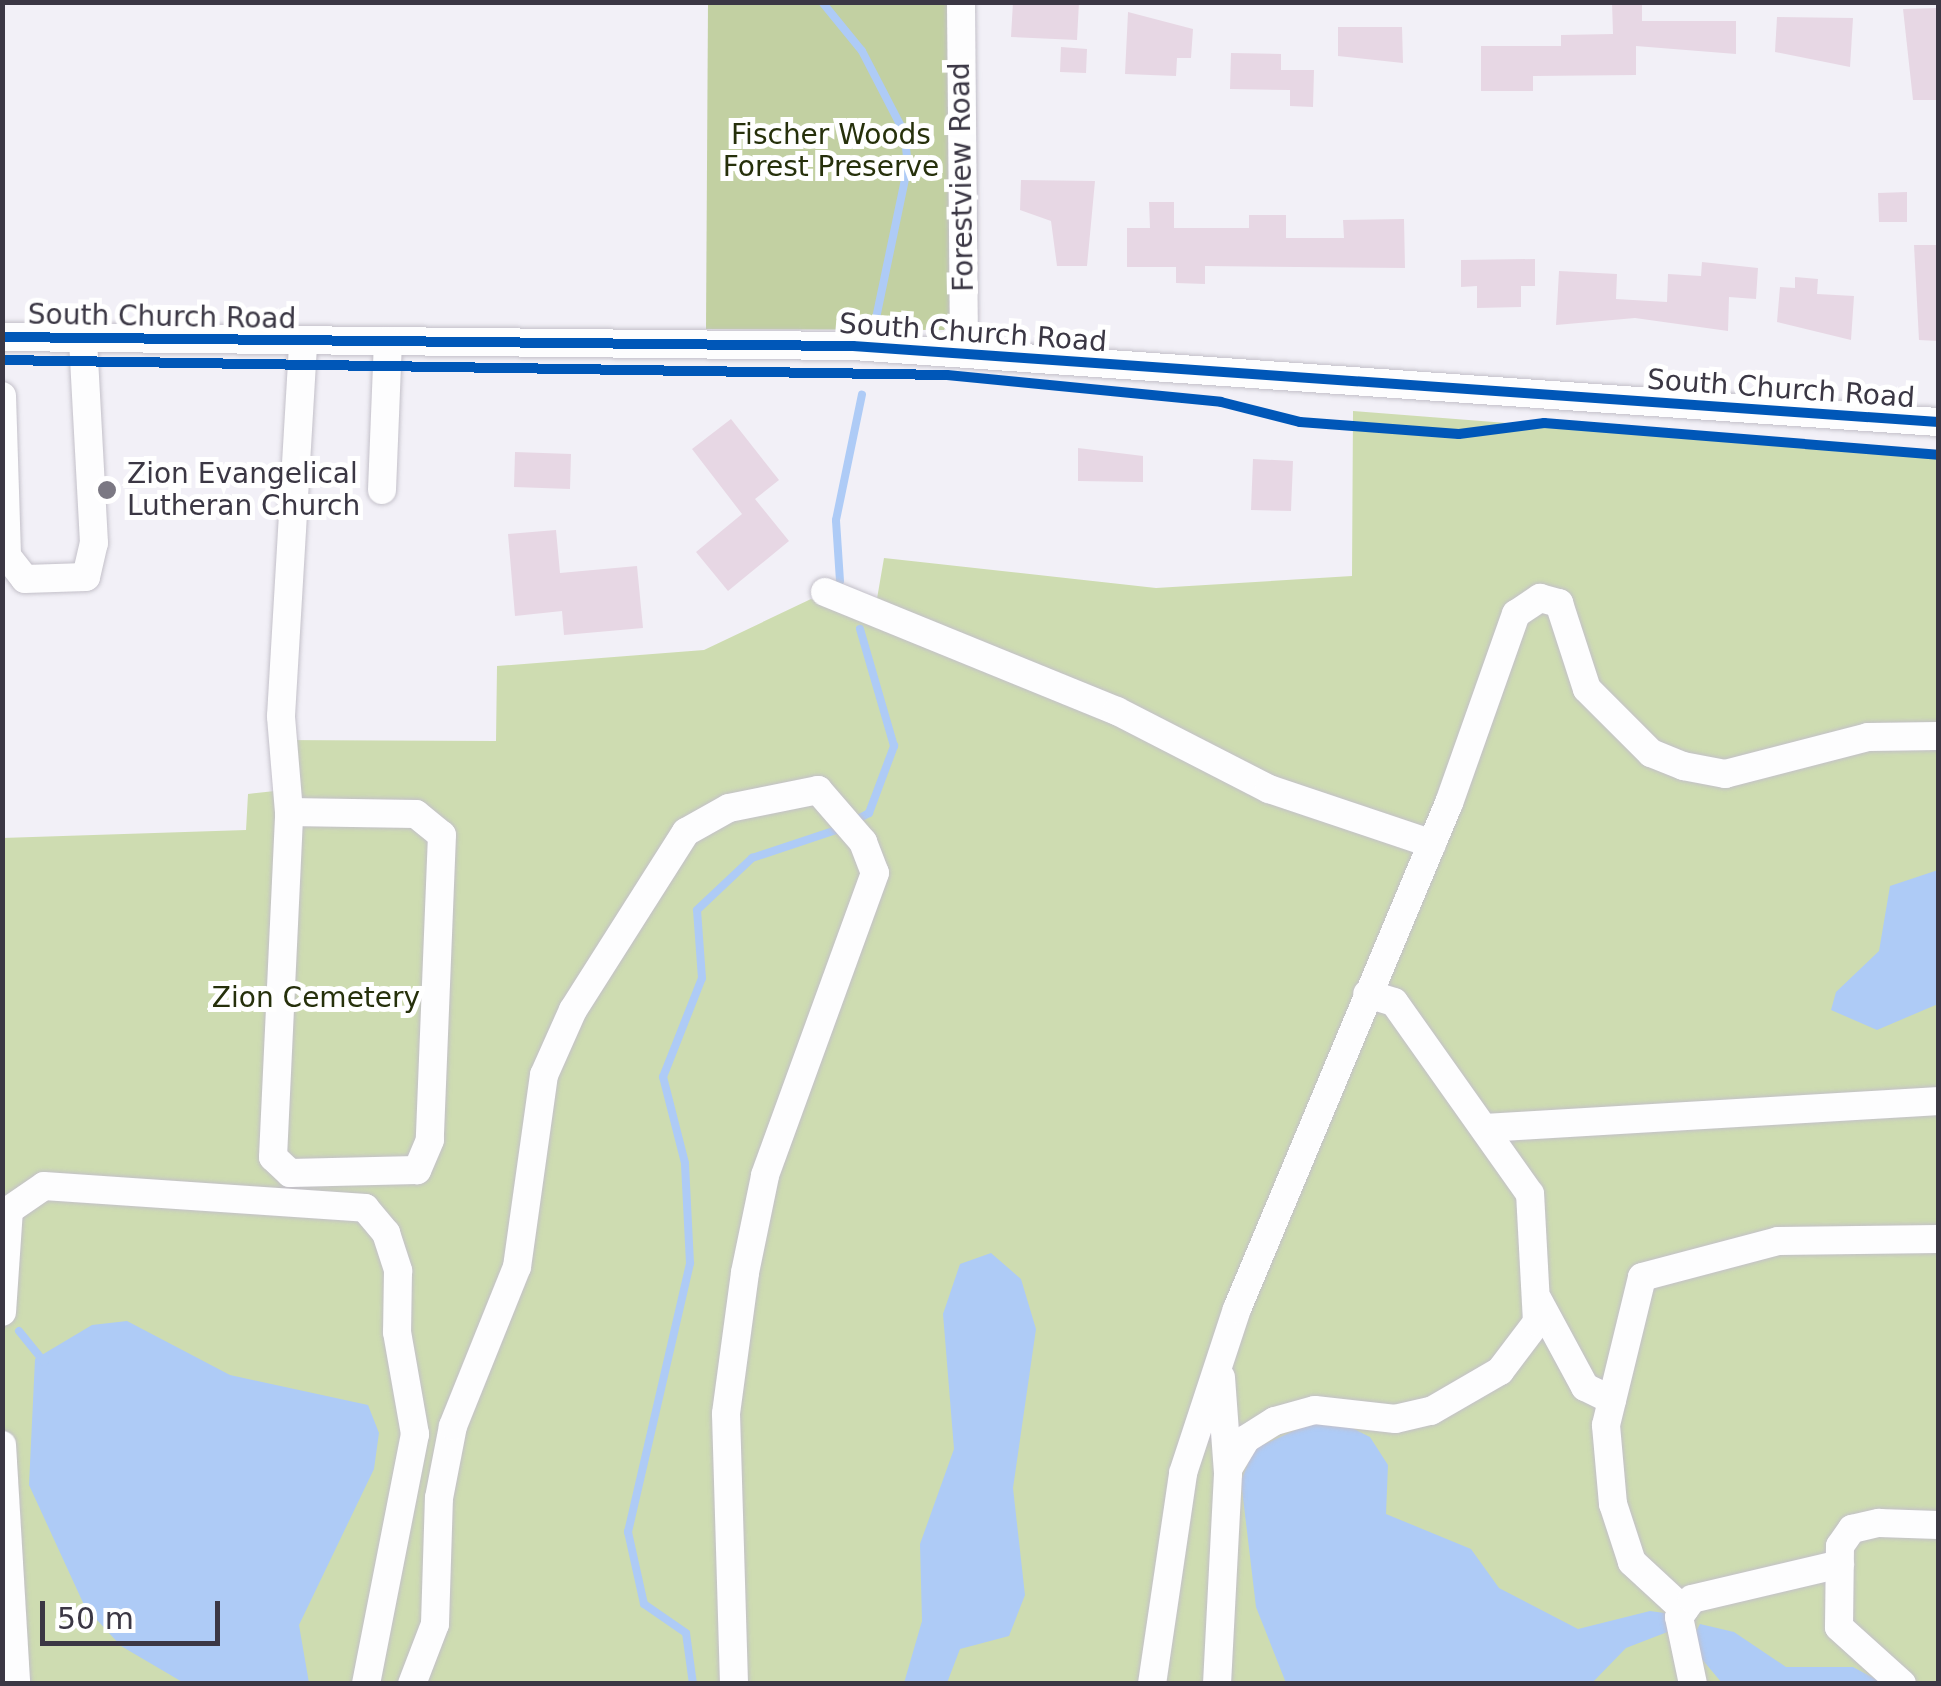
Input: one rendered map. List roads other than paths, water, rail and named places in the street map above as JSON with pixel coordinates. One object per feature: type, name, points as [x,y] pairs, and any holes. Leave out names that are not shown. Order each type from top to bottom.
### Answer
[{"type":"street","name":"Forestview Road","points":[[961,2],[964,352]]},
{"type":"street","name":"South Church Road","points":[[2,337],[964,352],[1938,422]]},
{"type":"street","points":[[2,396],[7,556],[26,579],[86,577],[94,543],[82,338]]},
{"type":"street","points":[[289,812],[416,814],[442,835],[430,1140],[418,1170],[290,1172],[273,1157],[289,812],[281,716],[302,340]]},
{"type":"street","points":[[382,490],[388,342]]},
{"type":"street","points":[[825,592],[1118,711],[1268,788],[1432,844]]},
{"type":"street","points":[[1152,1684],[1183,1474],[1284,1183],[1432,844],[1492,662],[1516,614],[1540,598],[1560,604],[1588,689],[1651,753],[1683,766],[1725,774],[1868,737],[1938,736]]},
{"type":"street","points":[[412,1684],[435,1624],[439,1498],[453,1426],[517,1268],[544,1075],[573,1010],[686,832],[782,791],[818,790],[841,810],[860,837],[875,872],[864,920],[772,1157],[745,1273],[726,1414],[734,1684]]},
{"type":"street","points":[[1228,1468],[1246,1439],[1276,1421],[1315,1410],[1395,1420],[1468,1391],[1522,1348],[1538,1298],[1530,1194],[1394,1002],[1367,994]]},
{"type":"street","points":[[1486,1128],[1938,1101]]},
{"type":"street","points":[[2,1312],[9,1210],[44,1186],[365,1208],[386,1232],[398,1271],[397,1332],[415,1434],[366,1684]]},
{"type":"street","points":[[1684,1610],[1632,1562],[1613,1504],[1612,1400],[1642,1277],[1778,1241],[1938,1238]]},
{"type":"street","points":[[1538,1298],[1585,1388],[1612,1400]]},
{"type":"street","points":[[1217,1684],[1228,1468],[1221,1370]]},
{"type":"street","points":[[2,1445],[16,1684]]},
{"type":"street","points":[[1902,1684],[1839,1626],[1840,1564],[1852,1529],[1938,1525]]},
{"type":"street","points":[[1694,1684],[1680,1646],[1684,1610],[1692,1599],[1840,1564]]},
{"type":"water","points":[[1938,870],[1938,1004],[1877,1030],[1831,1010],[1836,992],[1879,951],[1890,886]]},
{"type":"water","points":[[991,1253],[1021,1279],[1036,1329],[1013,1488],[1025,1595],[1009,1636],[960,1649],[947,1683],[904,1683],[922,1621],[920,1544],[954,1449],[943,1314],[960,1264]]},
{"type":"water","points":[[127,1321],[230,1375],[368,1405],[379,1433],[374,1469],[299,1625],[309,1683],[184,1683],[121,1646],[85,1607],[29,1485],[35,1359],[92,1325]]},
{"type":"water","points":[[1311,1423],[1344,1424],[1370,1437],[1388,1465],[1386,1514],[1471,1549],[1499,1588],[1578,1629],[1650,1611],[1672,1614],[1670,1631],[1626,1648],[1592,1683],[1286,1683],[1256,1607],[1241,1481],[1254,1449]]},
{"type":"water","points":[[1700,1624],[1734,1632],[1786,1667],[1853,1667],[1883,1683],[1722,1683],[1689,1644]]},
{"type":"waterway","points":[[822,2],[862,51],[904,132],[908,165],[875,323]]},
{"type":"waterway","points":[[840,581],[836,520],[862,395]]},
{"type":"waterway","points":[[854,821],[869,813],[894,746],[860,629]]},
{"type":"waterway","points":[[693,1684],[686,1633],[644,1604],[628,1532],[690,1263],[685,1163],[663,1077],[702,978],[697,910],[752,858],[842,828]]},
{"type":"waterway","points":[[19,1331],[44,1362]]},
{"type":"place","name":"Zion Evangelical Lutheran Church","points":[[107,490]]},
{"type":"park label","name":"Fischer Woods Forest Preserve","points":[[831,151]]},
{"type":"park label","name":"Zion Cemetery","points":[[316,998]]}]
